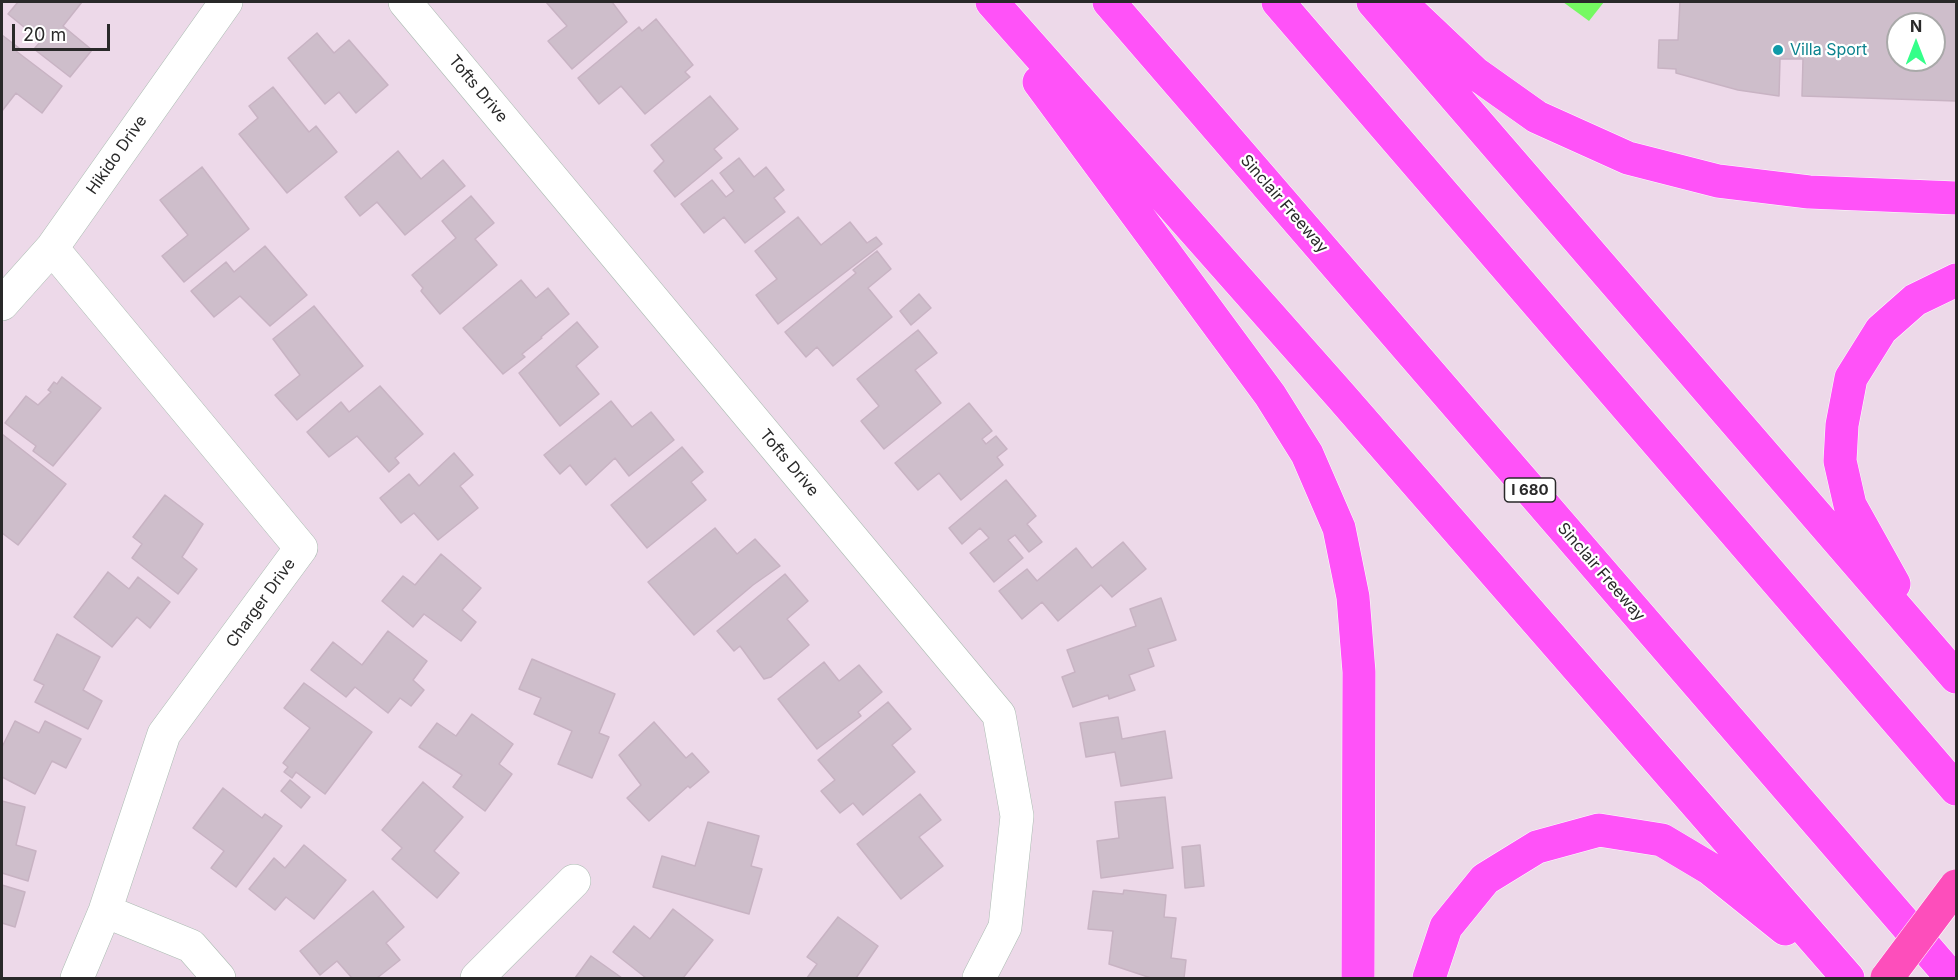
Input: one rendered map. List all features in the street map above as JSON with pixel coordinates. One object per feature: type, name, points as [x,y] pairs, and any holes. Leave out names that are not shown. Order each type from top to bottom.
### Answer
[{"type":"highway","points":[[978,2],[1270,395],[1307,454],[1340,528],[1353,597],[1359,672],[1358,978]]},
{"type":"highway","points":[[992,2],[1340,395],[1847,978]]},
{"type":"highway","name":"Sinclair Freeway","points":[[1109,2],[1952,978]]},
{"type":"highway","points":[[1278,2],[1956,789]]},
{"type":"highway","points":[[1373,2],[1956,677]]},
{"type":"highway","points":[[1400,2],[1475,73],[1538,117],[1628,158],[1718,181],[1797,191],[1956,198]]},
{"type":"highway","points":[[1929,646],[1850,504],[1840,460],[1842,425],[1851,378],[1881,330],[1915,300],[1956,280]]},
{"type":"highway","points":[[1429,978],[1446,927],[1485,879],[1537,847],[1599,830],[1662,840],[1709,868],[1847,978]]},
{"type":"main road","points":[[1887,978],[1956,886]]},
{"type":"street","name":"Hikido Drive","points":[[2,304],[52,248],[226,2]]},
{"type":"street","name":"Tofts Drive","points":[[405,2],[999,715],[1017,816],[1005,927],[979,978]]},
{"type":"street","name":"Charger Drive","points":[[52,248],[301,549],[164,734],[105,911],[77,978]]},
{"type":"street","points":[[477,978],[574,881]]},
{"type":"street","points":[[105,911],[191,946],[219,978]]},
{"type":"shaded area","points":[[1563,2],[1604,2],[1589,21]]},
{"type":"building","points":[[18,2],[82,2],[63,26],[92,50],[70,77],[34,49],[41,41],[8,14]]},
{"type":"building","points":[[546,2],[612,2],[627,22],[572,69],[548,41],[567,26]]},
{"type":"building","name":"Villa Sport","points":[[1680,2],[1956,2],[1956,101],[1802,96],[1803,59],[1780,59],[1779,96],[1738,90],[1676,73],[1676,69],[1658,68],[1659,40],[1678,40]]},
{"type":"building","points":[[656,19],[693,65],[685,72],[690,77],[645,114],[621,86],[599,104],[578,78],[639,27],[642,31]]},
{"type":"building","points":[[317,33],[334,53],[349,40],[388,85],[356,113],[339,92],[325,104],[288,58]]},
{"type":"building","points":[[2,35],[19,48],[16,51],[62,86],[42,113],[16,93],[2,111]]},
{"type":"building","points":[[273,87],[309,132],[316,126],[337,152],[287,193],[239,134],[258,118],[249,106]]},
{"type":"building","points":[[710,96],[738,129],[714,149],[722,158],[675,197],[654,171],[664,161],[651,145]]},
{"type":"building","points":[[398,151],[421,179],[443,160],[465,186],[405,235],[377,202],[360,216],[345,197]]},
{"type":"building","points":[[739,158],[754,177],[766,167],[784,190],[774,198],[785,212],[745,243],[724,217],[704,233],[681,204],[712,180],[726,197],[734,191],[720,173]]},
{"type":"building","points":[[202,167],[249,229],[184,282],[162,256],[188,235],[160,200]]},
{"type":"building","points":[[471,196],[494,223],[475,239],[497,265],[440,314],[421,291],[423,288],[412,275],[456,238],[442,221]]},
{"type":"building","points":[[798,217],[821,245],[850,222],[867,243],[876,237],[882,244],[778,324],[756,295],[777,279],[755,251]]},
{"type":"building","points":[[265,246],[307,295],[270,326],[240,296],[214,317],[191,291],[226,262],[234,272]]},
{"type":"building","points":[[877,251],[891,269],[868,288],[892,317],[833,366],[817,347],[806,357],[785,332],[856,273],[853,270]]},
{"type":"building","points":[[521,280],[536,298],[548,288],[569,314],[522,354],[525,357],[503,374],[463,328]]},
{"type":"building","points":[[919,294],[931,308],[911,325],[900,311]]},
{"type":"building","points":[[314,306],[363,366],[297,420],[275,395],[300,375],[273,339]]},
{"type":"building","points":[[577,322],[598,347],[576,366],[599,394],[560,426],[519,373]]},
{"type":"building","points":[[918,330],[937,353],[915,370],[941,403],[884,449],[861,421],[879,406],[857,379]]},
{"type":"building","points":[[62,377],[101,408],[53,466],[33,451],[36,446],[5,423],[26,396],[38,405],[51,392],[48,390],[54,382],[57,384]]},
{"type":"building","points":[[380,386],[423,434],[395,458],[399,463],[389,472],[357,436],[329,457],[307,432],[341,402],[349,412]]},
{"type":"building","points":[[611,401],[632,427],[651,412],[674,440],[629,476],[615,458],[586,485],[570,465],[560,474],[544,455]]},
{"type":"building","points":[[969,403],[992,431],[982,439],[986,444],[996,436],[1007,449],[997,457],[1003,465],[961,500],[939,473],[918,490],[895,463]]},
{"type":"building","points":[[2,434],[66,484],[18,545],[2,533]]},
{"type":"building","points":[[682,447],[703,472],[691,482],[706,500],[647,548],[611,505]]},
{"type":"building","points":[[454,453],[473,475],[460,486],[478,508],[438,540],[414,513],[401,523],[380,498],[409,474],[419,486]]},
{"type":"building","points":[[1006,480],[1036,516],[1027,524],[1042,542],[1029,552],[1015,535],[1008,540],[1023,558],[994,582],[970,553],[989,538],[980,528],[962,544],[949,528]]},
{"type":"building","points":[[165,495],[203,524],[182,557],[197,569],[178,594],[132,558],[142,544],[133,537]]},
{"type":"building","points":[[715,528],[737,554],[755,539],[780,566],[753,585],[694,635],[648,582]]},
{"type":"building","points":[[1123,542],[1146,569],[1112,597],[1101,585],[1058,621],[1042,602],[1022,619],[999,591],[1027,569],[1037,581],[1076,548],[1092,568]]},
{"type":"building","points":[[441,554],[481,588],[462,610],[476,622],[461,641],[424,614],[413,627],[382,601],[403,576],[415,585]]},
{"type":"building","points":[[108,572],[129,589],[138,577],[170,602],[150,628],[137,617],[112,647],[74,617]]},
{"type":"building","points":[[785,574],[808,601],[787,619],[809,645],[771,677],[764,679],[740,646],[734,651],[717,631]]},
{"type":"building","points":[[1161,598],[1176,640],[1148,649],[1154,666],[1129,675],[1135,690],[1109,699],[1108,695],[1073,707],[1062,677],[1075,672],[1067,650],[1136,626],[1130,609]]},
{"type":"building","points":[[388,631],[427,661],[413,680],[424,690],[411,706],[400,698],[388,713],[355,687],[346,697],[311,670],[333,642],[362,665]]},
{"type":"building","points":[[57,634],[100,657],[83,690],[102,701],[88,729],[35,702],[44,685],[34,680]]},
{"type":"building","points":[[532,659],[615,694],[599,733],[609,737],[592,778],[558,764],[572,731],[534,714],[541,698],[519,689]]},
{"type":"building","points":[[824,662],[839,681],[859,665],[882,692],[858,712],[861,716],[817,749],[778,699]]},
{"type":"building","points":[[304,683],[372,732],[325,794],[296,772],[292,778],[284,772],[288,767],[283,763],[310,728],[284,708]]},
{"type":"building","points":[[888,702],[911,729],[892,745],[915,772],[863,815],[853,803],[840,813],[821,791],[835,780],[818,760]]},
{"type":"building","points":[[472,714],[513,744],[499,764],[512,774],[485,811],[453,787],[462,775],[419,747],[437,723],[456,736]]},
{"type":"building","points":[[1118,717],[1122,739],[1165,731],[1172,778],[1121,786],[1115,752],[1086,757],[1080,723]]},
{"type":"building","points":[[15,721],[39,733],[45,721],[81,739],[66,768],[52,761],[35,794],[2,777],[2,747]]},
{"type":"building","points":[[654,722],[686,758],[692,753],[709,772],[690,788],[688,786],[649,821],[627,798],[641,785],[619,755]]},
{"type":"building","points":[[290,780],[310,797],[301,808],[281,791]]},
{"type":"building","points":[[423,782],[463,817],[434,851],[459,873],[437,898],[392,859],[402,848],[382,830]]},
{"type":"building","points":[[223,788],[262,818],[265,814],[282,826],[236,887],[211,868],[224,851],[193,828]]},
{"type":"building","points":[[920,794],[941,820],[919,837],[943,866],[901,899],[857,844]]},
{"type":"building","points":[[1165,797],[1173,868],[1101,878],[1097,841],[1119,838],[1115,802]]},
{"type":"building","points":[[2,801],[25,807],[16,845],[36,851],[28,881],[2,873]]},
{"type":"building","points":[[708,822],[759,836],[751,866],[762,869],[749,914],[653,887],[662,856],[695,866]]},
{"type":"building","points":[[304,845],[346,880],[314,919],[286,897],[275,910],[249,889],[274,858],[285,868]]},
{"type":"building","points":[[1200,845],[1204,886],[1185,888],[1182,847]]},
{"type":"building","points":[[2,885],[25,892],[15,927],[2,923]]},
{"type":"building","points":[[1124,890],[1166,895],[1164,917],[1176,918],[1171,958],[1186,960],[1184,978],[1151,978],[1109,964],[1113,931],[1088,929],[1093,891],[1123,894]]},
{"type":"building","points":[[373,891],[404,927],[386,943],[400,960],[377,978],[352,978],[337,961],[320,975],[300,951]]},
{"type":"building","points":[[673,909],[713,940],[683,978],[646,978],[613,952],[634,926],[650,939]]},
{"type":"building","points":[[838,917],[878,946],[856,978],[807,978],[817,964],[807,957]]},
{"type":"building","points":[[591,956],[622,978],[575,978]]},
{"type":"place","name":"Villa Sport","points":[[1778,50]]}]
